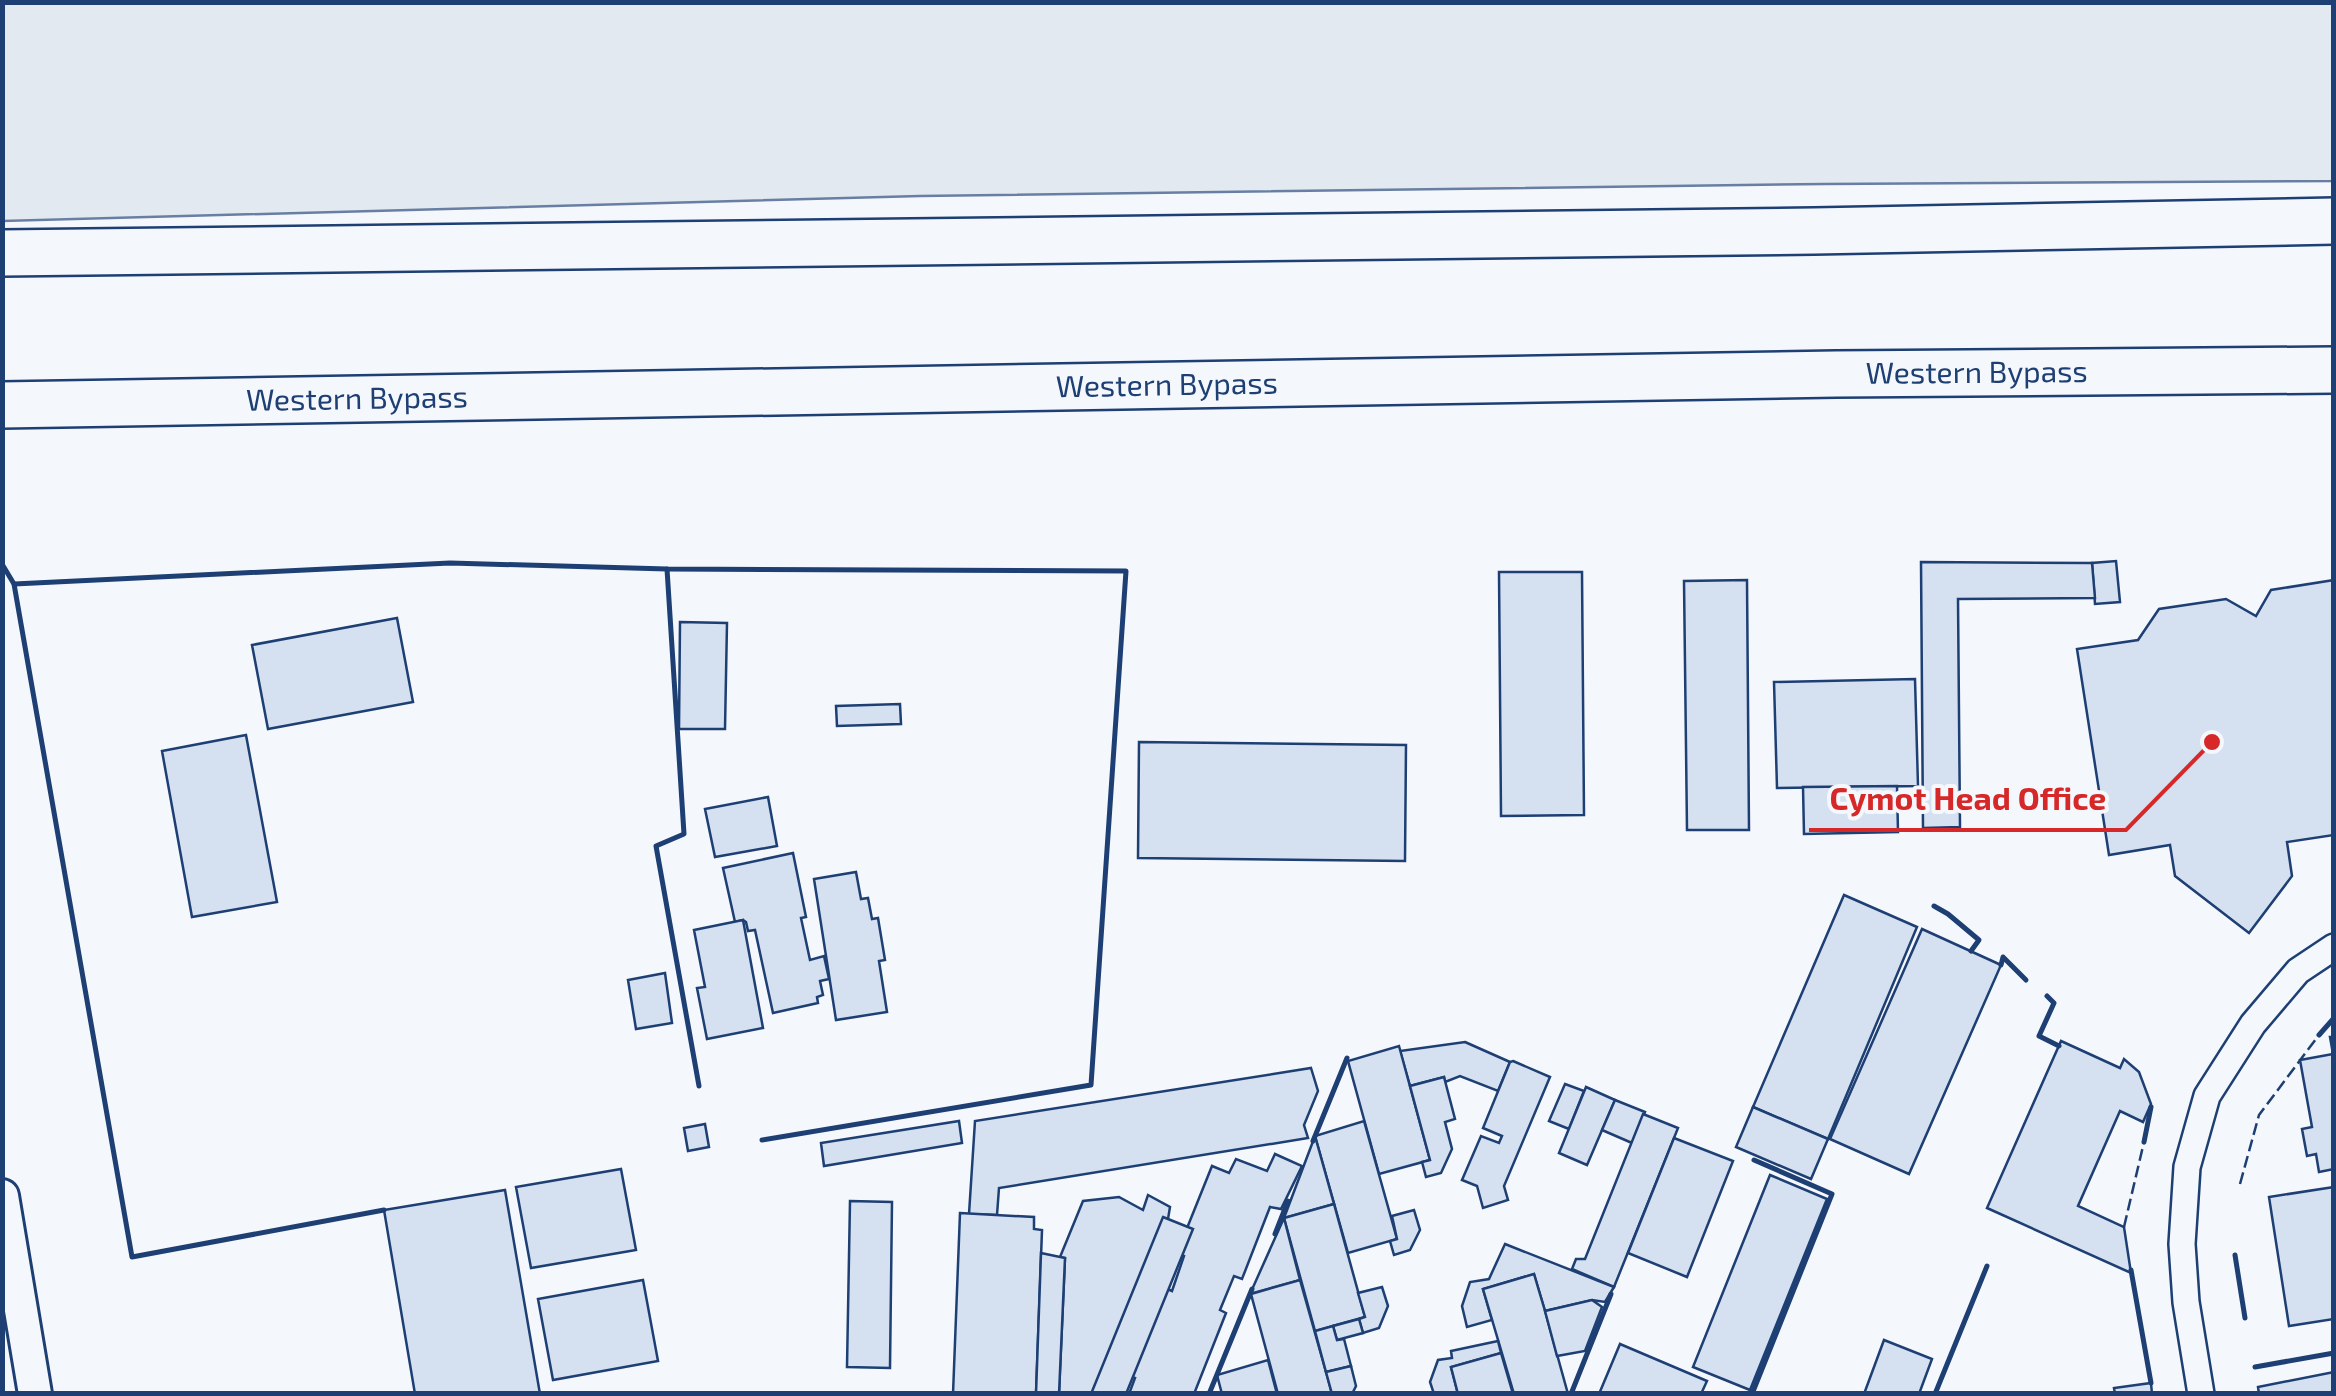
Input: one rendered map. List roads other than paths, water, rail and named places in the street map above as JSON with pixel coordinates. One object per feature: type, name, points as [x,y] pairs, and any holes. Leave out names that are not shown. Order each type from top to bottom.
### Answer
[{"type":"highway","points":[[2,253],[2334,221]]},
{"type":"highway","name":"Western Bypass","points":[[2,405],[1836,374],[2334,370]]},
{"type":"street","points":[[2201,1394],[2186,1302],[2182,1244],[2187,1167],[2207,1096],[2275,997],[2298,971],[2334,946]]},
{"type":"street","points":[[2,1196],[35,1394]]},
{"type":"place","name":"Cymot Head Office","points":[[2212,742]]}]
